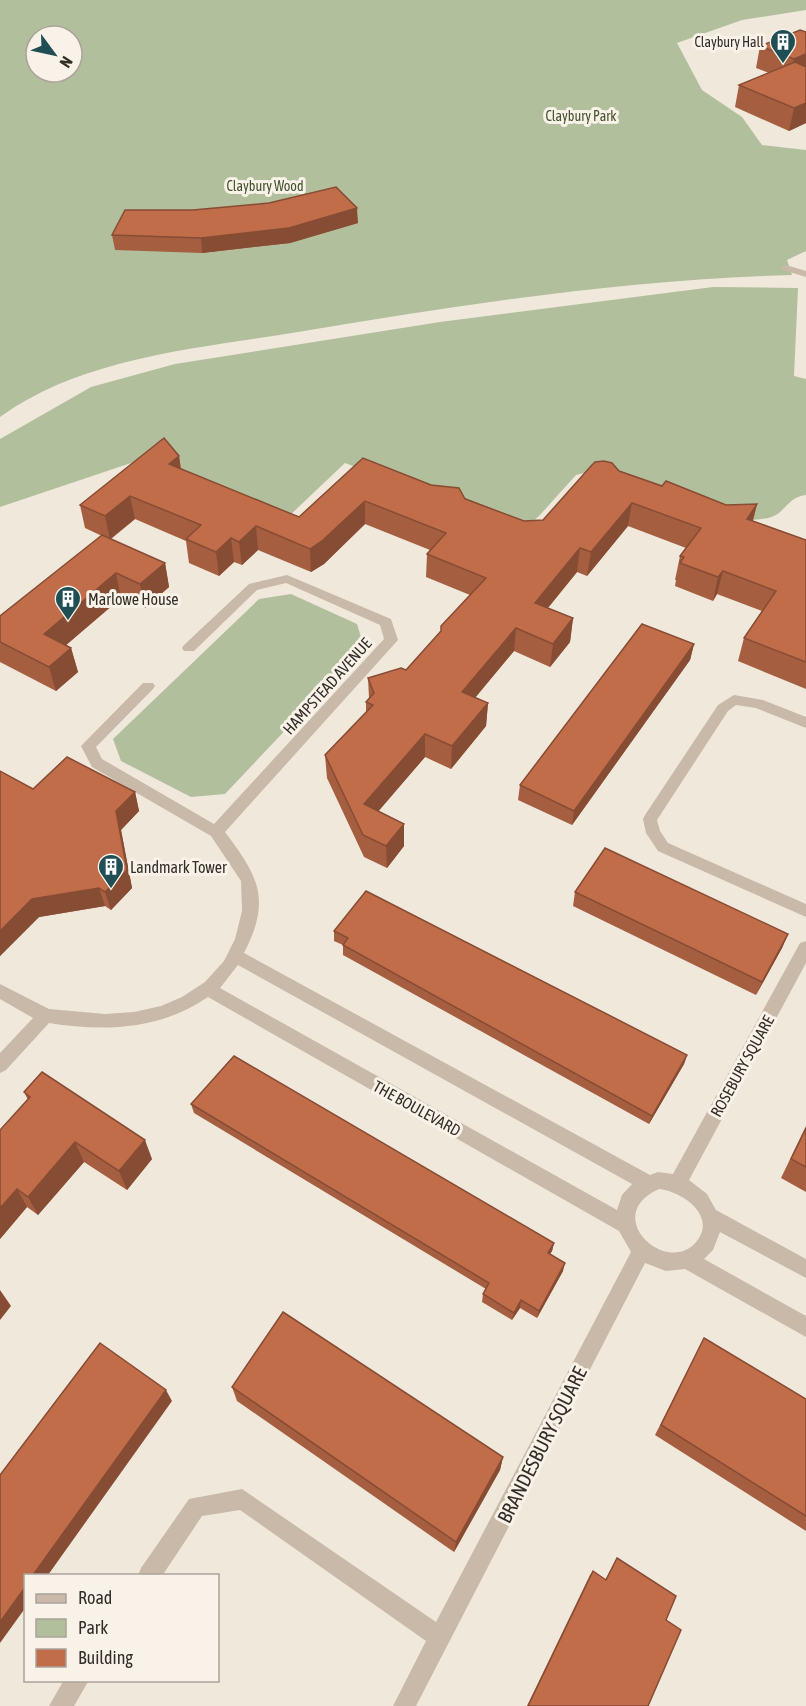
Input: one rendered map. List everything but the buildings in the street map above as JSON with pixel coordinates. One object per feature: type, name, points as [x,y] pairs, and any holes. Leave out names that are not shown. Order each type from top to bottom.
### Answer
[{"type":"street","points":[[786,268],[806,274]]},
{"type":"street","name":"HAMPSTEAD AVENUE","points":[[189,648],[253,587],[287,579],[386,622],[391,640],[216,832]]},
{"type":"street","points":[[0,991],[46,1016],[83,1021],[137,1020],[175,1009],[209,990],[237,957],[249,923],[249,880],[216,832],[97,764],[88,746],[148,686]]},
{"type":"street","points":[[806,723],[758,703],[734,700],[723,708],[650,819],[654,833],[663,847],[806,911]]},
{"type":"street","name":"ROSEBURY SQUARE","points":[[678,1183],[806,948]]},
{"type":"street","points":[[237,957],[648,1183]]},
{"type":"street","name":"THE BOULEVARD","points":[[209,990],[626,1225]]},
{"type":"street","points":[[0,1065],[46,1016]]},
{"type":"street","points":[[686,1260],[704,1247],[709,1238],[709,1216],[698,1196],[678,1183],[668,1180],[648,1183],[640,1187],[628,1201],[626,1225],[642,1251],[664,1261],[686,1260],[806,1327]]},
{"type":"street","points":[[709,1216],[806,1269]]},
{"type":"street","name":"BRANDESBURY SQUARE","points":[[404,1706],[642,1251]]},
{"type":"street","points":[[150,1574],[196,1506],[242,1499],[441,1638]]},
{"type":"street","points":[[60,1706],[77,1682]]},
{"type":"green space","name":"Claybury Wood","points":[[0,0],[806,0],[806,10],[742,20],[677,43],[702,90],[742,117],[762,145],[806,150],[806,251],[787,260],[792,275],[668,282],[544,295],[182,350],[104,368],[32,397],[0,417]]},
{"type":"green space","points":[[713,287],[798,288],[794,376],[806,379],[806,495],[794,499],[775,516],[753,520],[737,519],[596,470],[576,475],[539,516],[522,531],[345,463],[288,517],[134,462],[0,507],[0,439],[91,387],[175,364],[440,322]]},
{"type":"green space","points":[[291,594],[357,624],[364,647],[225,794],[191,797],[121,761],[113,739],[259,599]]},
{"type":"place","name":"Claybury Hall","points":[[783,65]]},
{"type":"place","name":"Marlowe House","points":[[68,622]]},
{"type":"place","name":"Landmark Tower","points":[[111,890]]},
{"type":"park label","name":"Claybury Park","points":[[581,116]]}]
